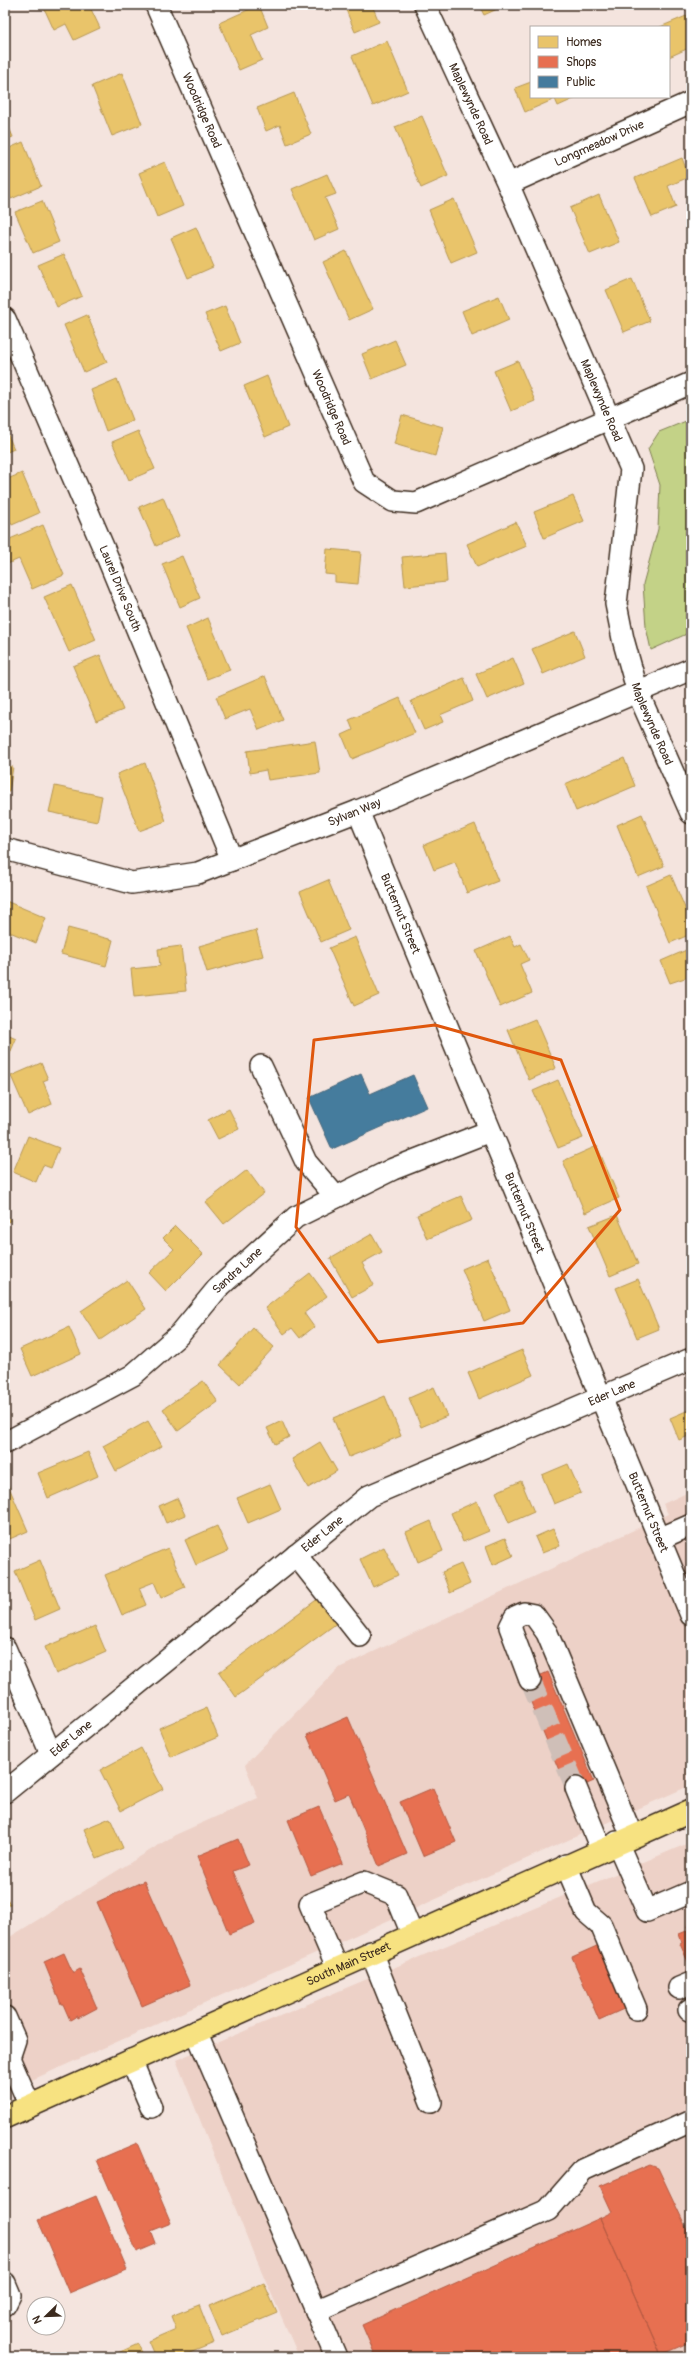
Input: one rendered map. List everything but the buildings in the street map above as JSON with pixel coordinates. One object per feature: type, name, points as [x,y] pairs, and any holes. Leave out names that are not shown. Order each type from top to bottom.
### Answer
[{"type":"main road","name":"South Main Street","points":[[5,2117],[337,1967],[691,1810]]},
{"type":"street","name":"Woodridge Road","points":[[156,5],[364,482],[393,501],[416,503],[691,383]]},
{"type":"street","name":"Maplewynde Road","points":[[425,5],[508,184],[608,419],[631,469],[616,604],[623,639],[638,693],[691,813]]},
{"type":"street","name":"Longmeadow Drive","points":[[508,184],[691,102]]},
{"type":"street","name":"Laurel Drive South","points":[[5,318],[104,549],[232,860]]},
{"type":"street","name":"Sylvan Way","points":[[5,849],[132,882],[198,873],[358,811],[638,693],[691,669]]},
{"type":"street","name":"Butternut Street","points":[[358,811],[691,1614]]},
{"type":"street","points":[[261,1066],[306,1162],[336,1197]]},
{"type":"street","name":"Sandra Lane","points":[[5,1443],[132,1375],[180,1334],[217,1289],[296,1217],[393,1169],[490,1131]]},
{"type":"street","name":"Eder Lane","points":[[5,1792],[369,1496],[691,1359]]},
{"type":"street","points":[[659,1539],[691,1525]]},
{"type":"street","points":[[296,1555],[360,1636]]},
{"type":"street","points":[[530,1680],[510,1627],[515,1617],[524,1613],[534,1615],[541,1623],[561,1666],[617,1842],[647,1911],[691,1892]]},
{"type":"street","points":[[5,1648],[51,1754]]},
{"type":"street","points":[[576,1788],[617,1842]]},
{"type":"street","points":[[566,1865],[586,1912],[601,1926],[636,2009]]},
{"type":"street","points":[[337,1967],[310,1904],[364,1882],[396,1895],[412,1934]]},
{"type":"street","points":[[371,1952],[431,2102]]},
{"type":"street","points":[[5,2017],[15,2040],[7,2059],[30,2106]]},
{"type":"street","points":[[196,2031],[336,2357]]},
{"type":"street","points":[[131,2060],[152,2108]]},
{"type":"street","points":[[316,2311],[548,2210],[583,2170],[691,2121]]},
{"type":"street","points":[[5,2283],[10,2295],[5,2305]]},
{"type":"highlighted area","points":[[435,1025],[561,1060],[620,1210],[523,1323],[378,1342],[296,1227],[314,1040]]},
{"type":"shaded area","points":[[691,1491],[691,1785],[5,2092],[5,1940],[175,1835],[258,1798],[245,1765],[339,1668],[668,1514],[663,1504]]},
{"type":"shaded area","points":[[691,1842],[691,2357],[299,2357],[248,2240],[176,2060]]},
{"type":"green space","points":[[691,419],[691,632],[651,650],[646,627],[643,584],[658,529],[660,485],[648,449],[659,432]]},
{"type":"tunnel","points":[[530,1680],[576,1788]]}]
